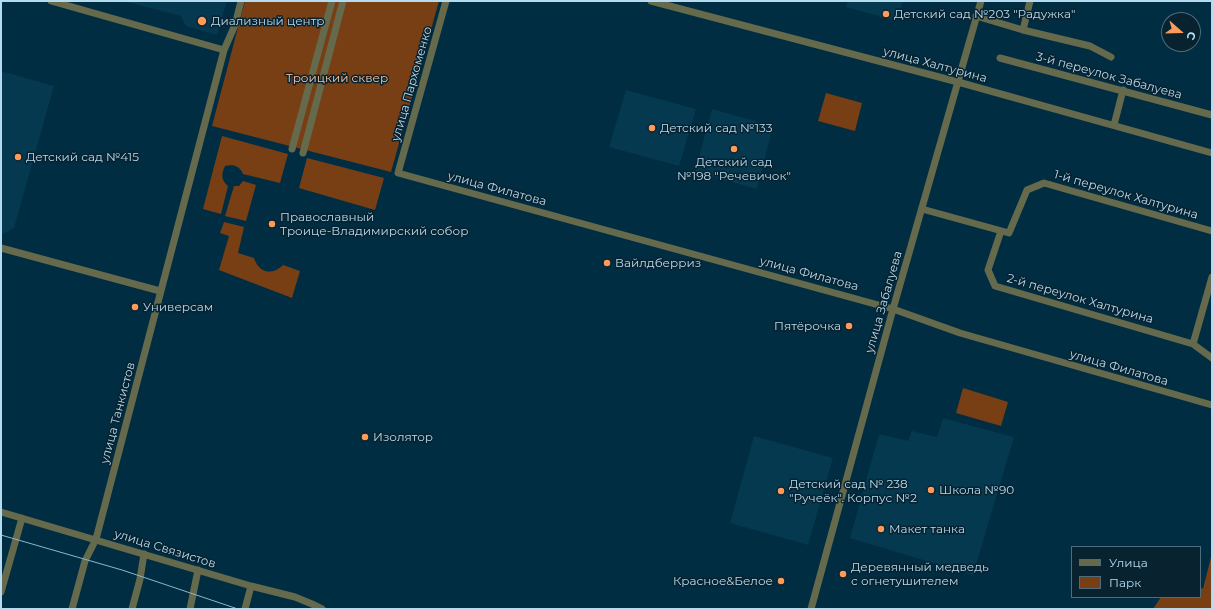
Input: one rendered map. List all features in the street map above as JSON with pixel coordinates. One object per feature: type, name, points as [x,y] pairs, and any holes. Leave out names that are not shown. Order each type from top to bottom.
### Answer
[{"type":"street","points":[[51,1],[224,50]]},
{"type":"street","name":"улица Танкистов","points":[[72,609],[85,561],[96,540],[224,50],[235,25],[241,1]]},
{"type":"street","points":[[292,149],[332,1]]},
{"type":"street","points":[[303,153],[343,1]]},
{"type":"street","name":"улица Пархоменко","points":[[398,173],[446,1]]},
{"type":"street","name":"улица Халтурина","points":[[651,1],[958,82],[1212,153]]},
{"type":"street","name":"улица Забалуева","points":[[811,609],[893,309],[981,1]]},
{"type":"street","points":[[1023,30],[1030,1]]},
{"type":"street","points":[[976,16],[1023,30],[1090,46],[1110,57]]},
{"type":"street","name":"3-й переулок Забалуева","points":[[1000,58],[1212,115]]},
{"type":"street","points":[[1114,125],[1123,90]]},
{"type":"street","name":"улица Филатова","points":[[398,173],[893,309],[960,334],[1212,405]]},
{"type":"street","name":"1-й переулок Халтурина","points":[[1001,231],[1009,232],[1027,190],[1044,183],[1212,231]]},
{"type":"street","points":[[922,209],[1001,231]]},
{"type":"street","name":"2-й переулок Халтурина","points":[[1001,231],[988,270],[995,286],[1193,344],[1212,358]]},
{"type":"street","points":[[1,248],[160,291]]},
{"type":"street","points":[[1193,344],[1212,277]]},
{"type":"street","name":"улица Связистов","points":[[1,512],[251,586],[295,597],[322,609]]},
{"type":"street","points":[[1,592],[22,518]]},
{"type":"street","points":[[132,609],[140,579],[144,554]]},
{"type":"street","points":[[190,609],[198,570]]},
{"type":"street","points":[[245,609],[251,586]]},
{"type":"shaded area","name":"Диализный центр","points":[[123,1],[227,1],[217,35],[186,26],[181,16]]},
{"type":"shaded area","name":"Детский сад №203 \"Радужка\"","points":[[848,1],[903,1],[897,21],[846,7]]},
{"type":"shaded area","name":"Детский сад №415","points":[[1,71],[54,86],[14,228],[3,234],[1,233]]},
{"type":"shaded area","name":"Детский сад №133","points":[[626,90],[696,109],[679,166],[609,147]]},
{"type":"shaded area","name":"Детский сад №198 \"Речевичок\"","points":[[712,109],[773,126],[757,189],[695,172]]},
{"type":"shaded area","name":"Школа №90","points":[[943,418],[1014,437],[973,575],[850,538],[879,434],[908,441],[912,431],[937,437]]},
{"type":"shaded area","name":"Детский сад № 238 \"Ручеёк\". Корпус №2","points":[[754,436],[833,458],[808,545],[730,523]]},
{"type":"green space","name":"Троицкий сквер","points":[[245,1],[439,1],[391,172],[212,126]]},
{"type":"green space","points":[[826,93],[862,103],[855,131],[818,121]]},
{"type":"green space","points":[[222,136],[288,154],[280,183],[243,174],[236,166],[225,166],[222,177],[228,186],[221,214],[203,209]]},
{"type":"green space","points":[[307,158],[384,178],[375,210],[299,188]]},
{"type":"green space","points":[[243,181],[256,185],[246,221],[225,216],[234,186],[239,186]]},
{"type":"green space","points":[[224,222],[244,227],[238,253],[254,258],[262,270],[270,272],[275,271],[283,265],[300,271],[292,298],[219,270],[229,236],[220,233]]},
{"type":"green space","points":[[963,388],[1008,402],[1001,426],[956,413]]},
{"type":"green space","points":[[1212,553],[1212,609],[1153,609],[1160,598],[1201,598],[1201,588],[1203,589]]},
{"type":"tram line","points":[[1,535],[122,570],[238,609]]},
{"type":"place","name":"Детский сад №203 \"Радужка\"","points":[[886,14]]},
{"type":"place","name":"Диализный центр","points":[[202,21]]},
{"type":"place","name":"Детский сад №133","points":[[652,128]]},
{"type":"place","name":"Детский сад №198 \"Речевичок\"","points":[[734,149]]},
{"type":"place","name":"Детский сад №415","points":[[18,157]]},
{"type":"place","name":"Православный Троице-Владимирский собор","points":[[272,224]]},
{"type":"place","name":"Вайлдберриз","points":[[607,263]]},
{"type":"place","name":"Универсам","points":[[135,307]]},
{"type":"place","name":"Пятёрочка","points":[[849,326]]},
{"type":"place","name":"Изолятор","points":[[365,437]]},
{"type":"place","name":"Школа №90","points":[[931,490]]},
{"type":"place","name":"Детский сад № 238 \"Ручеёк\". Корпус №2","points":[[781,491]]},
{"type":"place","name":"Макет танка","points":[[881,529]]},
{"type":"place","name":"Деревянный медведь с огнетушителем","points":[[843,574]]},
{"type":"place","name":"Красное&Белое","points":[[781,581]]}]
